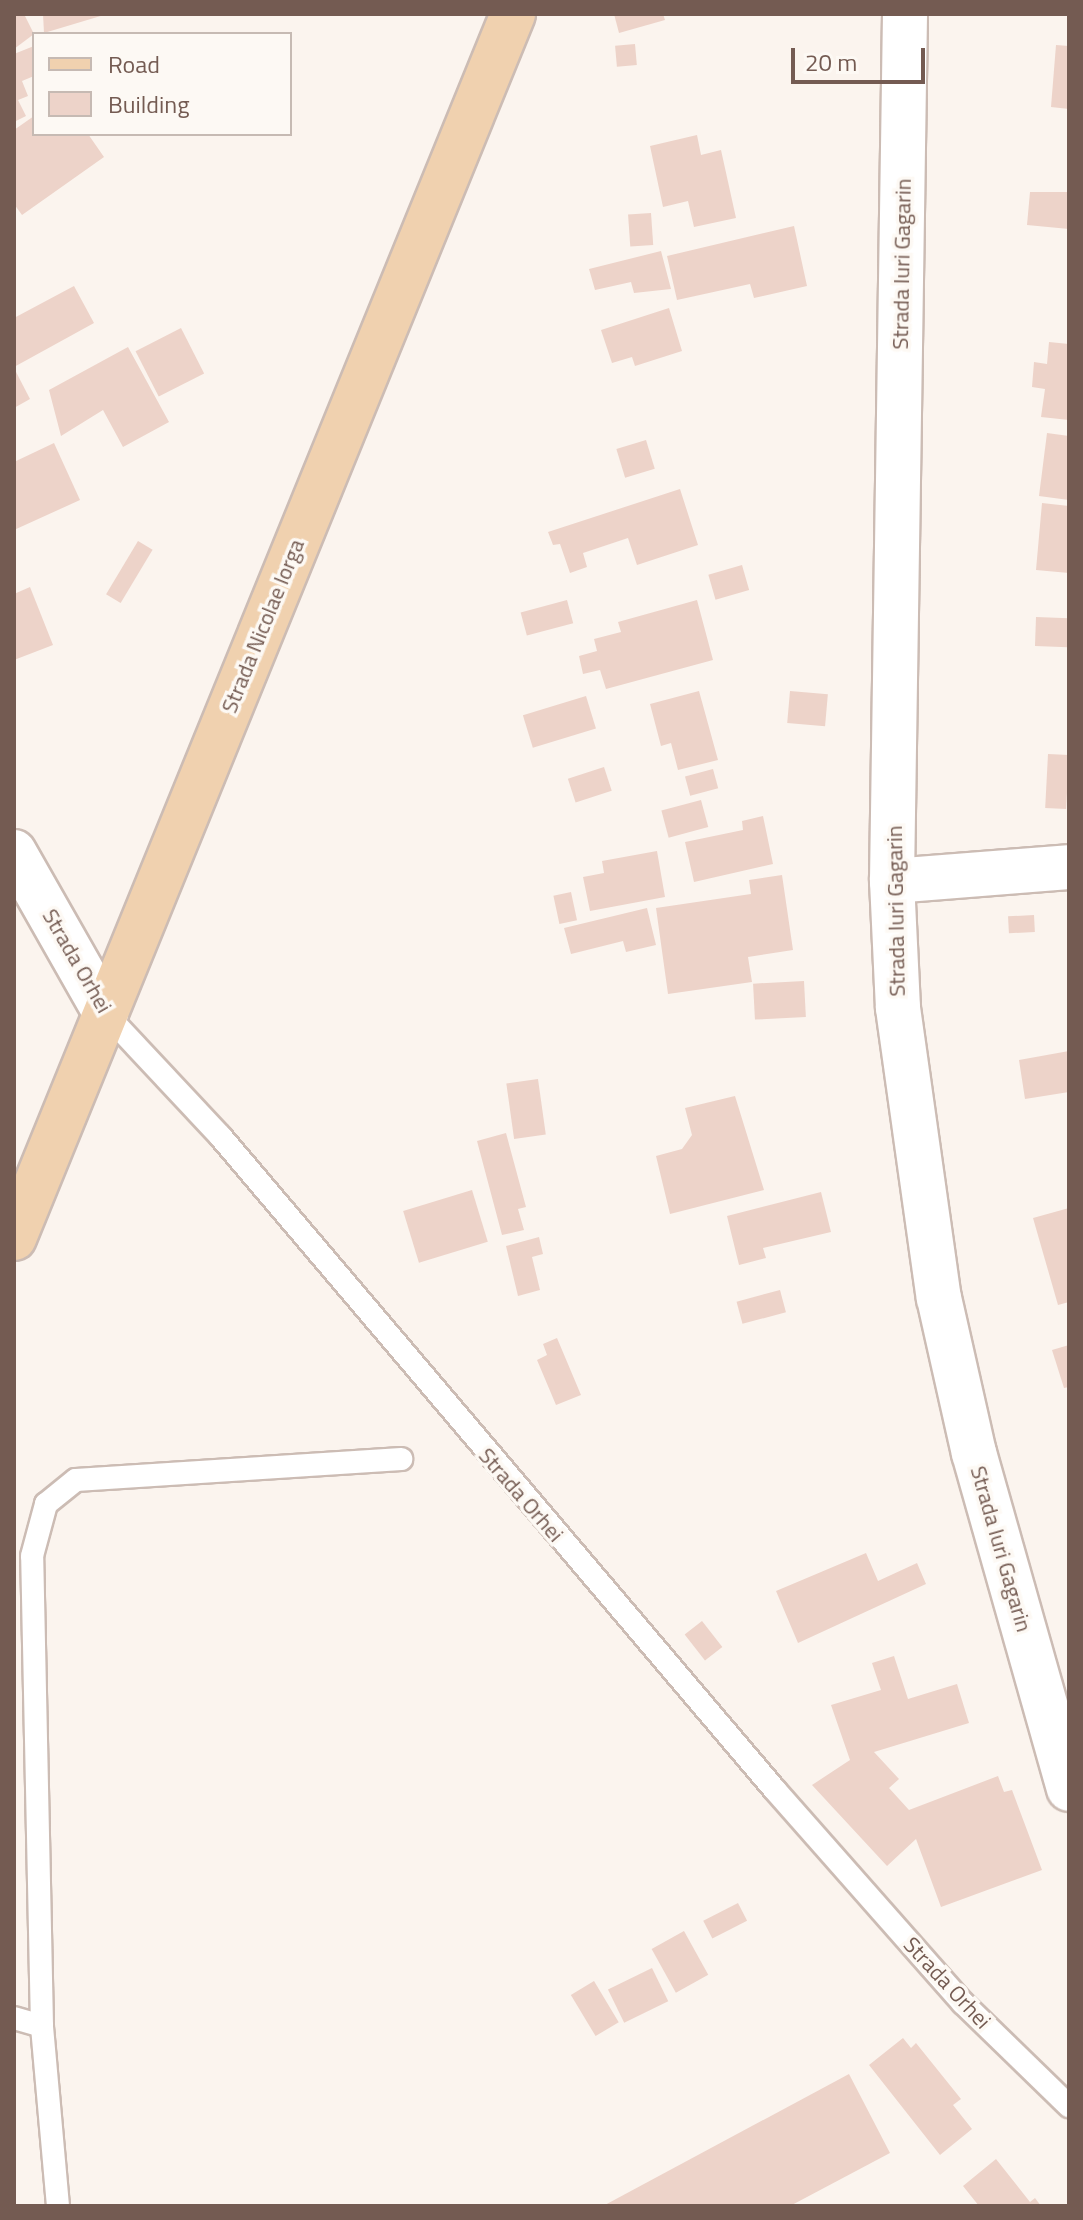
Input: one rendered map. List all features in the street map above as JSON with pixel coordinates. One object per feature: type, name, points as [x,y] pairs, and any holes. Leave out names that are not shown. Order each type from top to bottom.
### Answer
[{"type":"main road","name":"Strada Nicolae Iorga","points":[[14,1238],[513,14]]},
{"type":"street","name":"Strada Iuri Gagarin","points":[[905,14],[892,881],[909,1116],[939,1298],[974,1453],[1069,1789]]},
{"type":"street","name":"Strada Orhei","points":[[14,852],[106,1014]]},
{"type":"street","points":[[892,881],[1069,867]]},
{"type":"lane","name":"Strada Orhei","points":[[106,1014],[221,1137],[796,1813],[963,2003],[1069,2106]]},
{"type":"lane","points":[[58,2206],[42,2026],[32,1556],[46,1504],[76,1480],[401,1459]]},
{"type":"lane","points":[[14,2018],[42,2026]]},
{"type":"building","points":[[14,14],[24,14],[32,36],[14,49]]},
{"type":"building","points":[[43,14],[104,15],[47,32],[44,32]]},
{"type":"building","points":[[614,14],[663,14],[665,20],[619,33]]},
{"type":"building","points":[[635,44],[637,65],[617,67],[615,46]]},
{"type":"building","points":[[1056,45],[1069,46],[1069,109],[1051,107]]},
{"type":"building","points":[[32,47],[32,77],[22,81],[28,96],[18,100],[26,116],[14,122],[14,54]]},
{"type":"building","points":[[32,117],[32,136],[89,136],[104,157],[22,215],[14,204],[14,130]]},
{"type":"building","points":[[697,135],[701,155],[721,150],[736,218],[694,227],[688,201],[663,207],[650,146]]},
{"type":"building","points":[[1030,192],[1069,192],[1069,229],[1027,225]]},
{"type":"building","points":[[651,213],[653,245],[630,247],[628,215]]},
{"type":"building","points":[[794,226],[807,286],[754,298],[750,284],[677,300],[667,256]]},
{"type":"building","points":[[661,251],[671,289],[634,293],[631,282],[595,290],[589,269]]},
{"type":"building","points":[[74,286],[94,323],[14,367],[14,318]]},
{"type":"building","points":[[669,308],[682,351],[635,366],[632,357],[612,363],[601,330]]},
{"type":"building","points":[[181,328],[204,373],[159,397],[136,351]]},
{"type":"building","points":[[1049,342],[1069,344],[1069,420],[1041,417],[1045,389],[1032,387],[1034,362],[1047,364]]},
{"type":"building","points":[[128,347],[169,422],[123,447],[103,410],[61,436],[49,390]]},
{"type":"building","points":[[14,368],[30,399],[14,408]]},
{"type":"building","points":[[1047,433],[1069,436],[1069,500],[1039,496]]},
{"type":"building","points":[[646,440],[655,469],[625,478],[616,449]]},
{"type":"building","points":[[54,443],[80,500],[14,530],[14,462]]},
{"type":"building","points":[[680,489],[698,545],[637,565],[628,538],[583,553],[587,567],[570,573],[560,544],[553,545],[548,532]]},
{"type":"building","points":[[1042,503],[1069,506],[1069,573],[1036,570]]},
{"type":"building","points":[[138,541],[153,550],[121,603],[106,594]]},
{"type":"building","points":[[742,565],[749,590],[716,600],[708,575]]},
{"type":"building","points":[[30,587],[53,645],[14,660],[14,594]]},
{"type":"building","points":[[567,600],[573,623],[527,636],[521,612]]},
{"type":"building","points":[[697,600],[713,660],[606,689],[600,670],[583,674],[579,656],[597,651],[594,639],[621,632],[618,622]]},
{"type":"building","points":[[1036,617],[1069,618],[1068,647],[1035,646]]},
{"type":"building","points":[[699,691],[718,760],[678,770],[671,743],[661,746],[650,704]]},
{"type":"building","points":[[790,691],[828,694],[825,726],[787,723]]},
{"type":"building","points":[[586,696],[596,729],[533,748],[523,715]]},
{"type":"building","points":[[1048,754],[1069,755],[1066,809],[1045,808]]},
{"type":"building","points":[[604,767],[612,791],[576,803],[568,779]]},
{"type":"building","points":[[713,769],[718,788],[690,796],[685,777]]},
{"type":"building","points":[[701,800],[708,827],[669,838],[661,811]]},
{"type":"building","points":[[763,816],[773,864],[694,882],[685,842],[743,830],[742,821]]},
{"type":"building","points":[[657,851],[665,897],[590,911],[583,877],[604,873],[602,861]]},
{"type":"building","points":[[782,875],[793,950],[748,957],[752,982],[668,994],[656,908],[751,894],[749,880]]},
{"type":"building","points":[[571,892],[577,920],[559,924],[553,896]]},
{"type":"building","points":[[647,908],[656,945],[626,952],[623,941],[571,954],[564,928]]},
{"type":"building","points":[[1034,915],[1035,932],[1009,933],[1008,916]]},
{"type":"building","points":[[804,981],[806,1017],[755,1020],[753,984]]},
{"type":"building","points":[[1069,1051],[1069,1092],[1025,1099],[1019,1060]]},
{"type":"building","points":[[538,1079],[546,1134],[514,1139],[506,1083]]},
{"type":"building","points":[[735,1096],[764,1190],[670,1214],[656,1156],[682,1149],[692,1135],[685,1108]]},
{"type":"building","points":[[506,1133],[526,1207],[518,1209],[524,1230],[502,1235],[477,1141]]},
{"type":"building","points":[[472,1190],[488,1242],[419,1263],[403,1211]]},
{"type":"building","points":[[821,1192],[831,1232],[763,1248],[766,1258],[739,1265],[727,1216]]},
{"type":"building","points":[[1069,1208],[1069,1302],[1058,1305],[1033,1218]]},
{"type":"building","points":[[539,1237],[543,1254],[532,1257],[540,1290],[518,1296],[506,1246]]},
{"type":"building","points":[[780,1290],[786,1312],[742,1324],[737,1302]]},
{"type":"building","points":[[557,1338],[581,1395],[556,1405],[537,1360],[547,1355],[543,1344]]},
{"type":"building","points":[[1069,1345],[1069,1387],[1064,1388],[1052,1350]]},
{"type":"building","points":[[866,1553],[878,1581],[917,1563],[926,1584],[798,1643],[776,1591]]},
{"type":"building","points":[[702,1621],[722,1647],[705,1661],[685,1635]]},
{"type":"building","points":[[894,1656],[908,1699],[957,1684],[969,1723],[874,1752],[899,1779],[889,1788],[909,1810],[998,1776],[1004,1792],[1012,1790],[1042,1870],[941,1907],[916,1839],[887,1866],[812,1785],[850,1760],[831,1705],[881,1690],[872,1663]]},
{"type":"building","points":[[738,1903],[747,1921],[712,1939],[703,1921]]},
{"type":"building","points":[[684,1931],[708,1975],[676,1993],[652,1949]]},
{"type":"building","points":[[652,1968],[668,2001],[624,2023],[608,1989]]},
{"type":"building","points":[[594,1981],[619,2022],[596,2036],[571,1995]]},
{"type":"building","points":[[903,2038],[911,2048],[916,2043],[961,2099],[953,2105],[972,2129],[940,2155],[869,2065]]},
{"type":"building","points":[[849,2074],[890,2153],[790,2206],[603,2206]]},
{"type":"building","points":[[996,2159],[1030,2202],[1035,2198],[1041,2206],[979,2206],[963,2186]]}]
